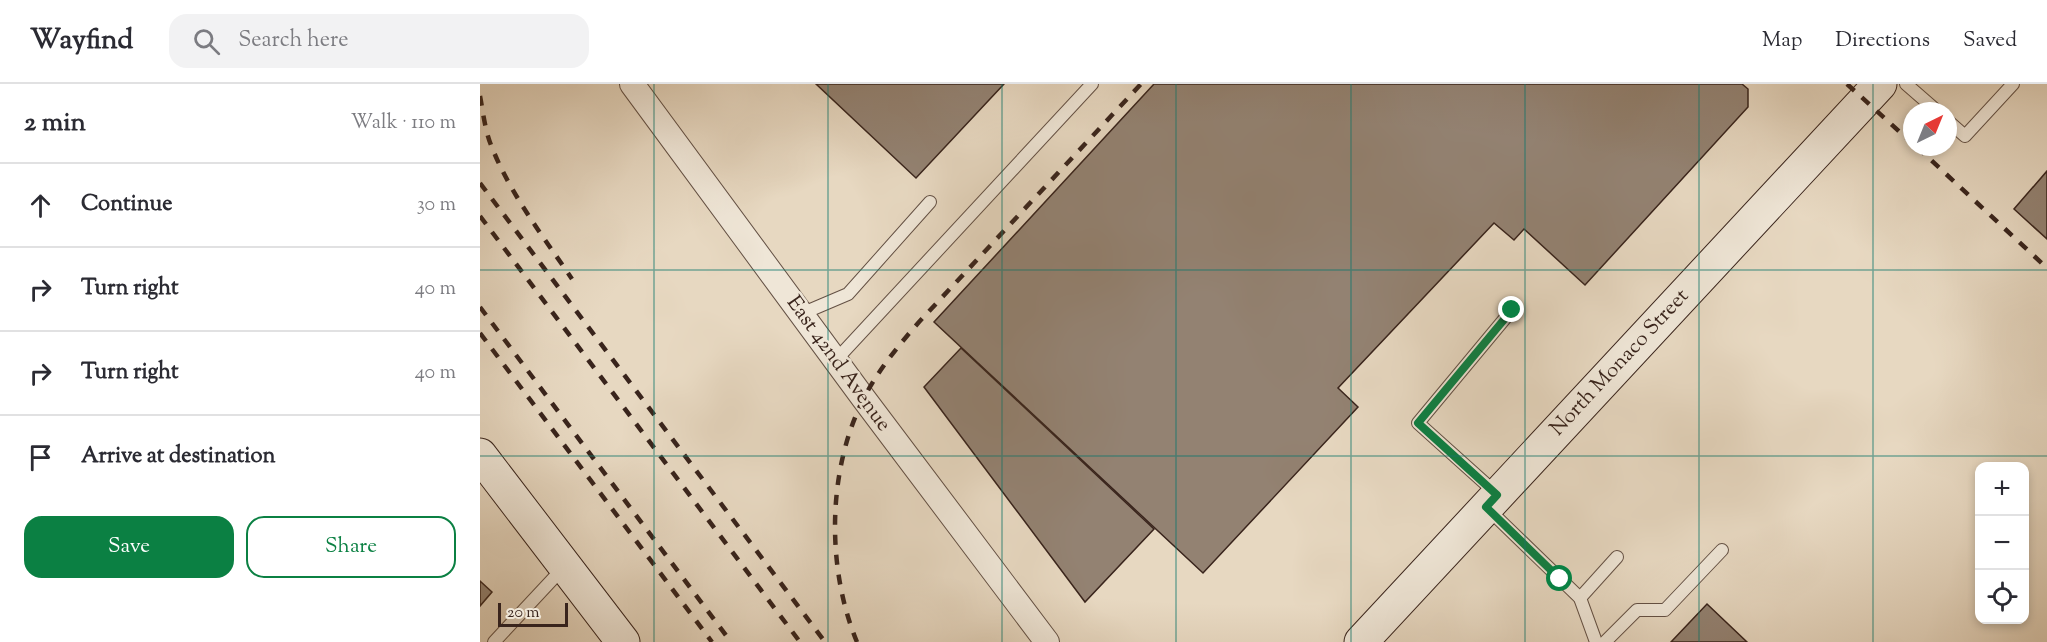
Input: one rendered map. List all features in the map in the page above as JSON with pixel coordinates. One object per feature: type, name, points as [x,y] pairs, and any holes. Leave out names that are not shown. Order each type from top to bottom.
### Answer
[{"type":"street","name":"East 42nd Avenue","points":[[632,84],[835,361],[1047,642]]},
{"type":"street","name":"North Monaco Street","points":[[1361,642],[1880,84]]},
{"type":"street","points":[[480,455],[623,642]]},
{"type":"lane","points":[[835,361],[1092,84]]},
{"type":"lane","points":[[1906,84],[1927,102]]},
{"type":"lane","points":[[1957,129],[1965,136],[2013,84]]},
{"type":"lane","points":[[801,314],[848,294],[930,202]]},
{"type":"lane","points":[[1512,310],[1418,423],[1580,598],[1596,642]]},
{"type":"lane","points":[[1605,642],[1637,610],[1665,610],[1722,550]]},
{"type":"lane","points":[[1580,598],[1617,557]]},
{"type":"lane","points":[[494,642],[565,566]]},
{"type":"building","points":[[816,84],[1004,84],[916,178]]},
{"type":"building","points":[[1154,84],[1742,84],[1748,89],[1748,107],[1585,285],[1524,229],[1514,240],[1494,223],[1338,388],[1358,407],[1203,573],[934,322]]},
{"type":"building","points":[[2047,171],[2047,239],[2014,209]]},
{"type":"building","points":[[961,348],[1154,529],[1085,602],[924,387]]},
{"type":"building","points":[[480,581],[492,592],[480,606]]},
{"type":"building","points":[[1707,604],[1747,642],[1671,642]]},
{"type":"railway","points":[[857,642],[840,582],[835,518],[843,454],[852,424],[865,396],[883,367],[919,322],[1141,84]]},
{"type":"railway","points":[[1847,84],[1903,135]]},
{"type":"railway","points":[[480,96],[487,133],[508,181],[572,279]]},
{"type":"railway","points":[[1927,156],[2047,268]]},
{"type":"railway","points":[[480,183],[825,642]]},
{"type":"railway","points":[[480,216],[800,642]]},
{"type":"railway","points":[[480,307],[731,642]]},
{"type":"railway","points":[[480,333],[712,642]]},
{"type":"route","points":[[1512,310],[1418,423],[1497,495],[1486,507],[1560,579]]}]
